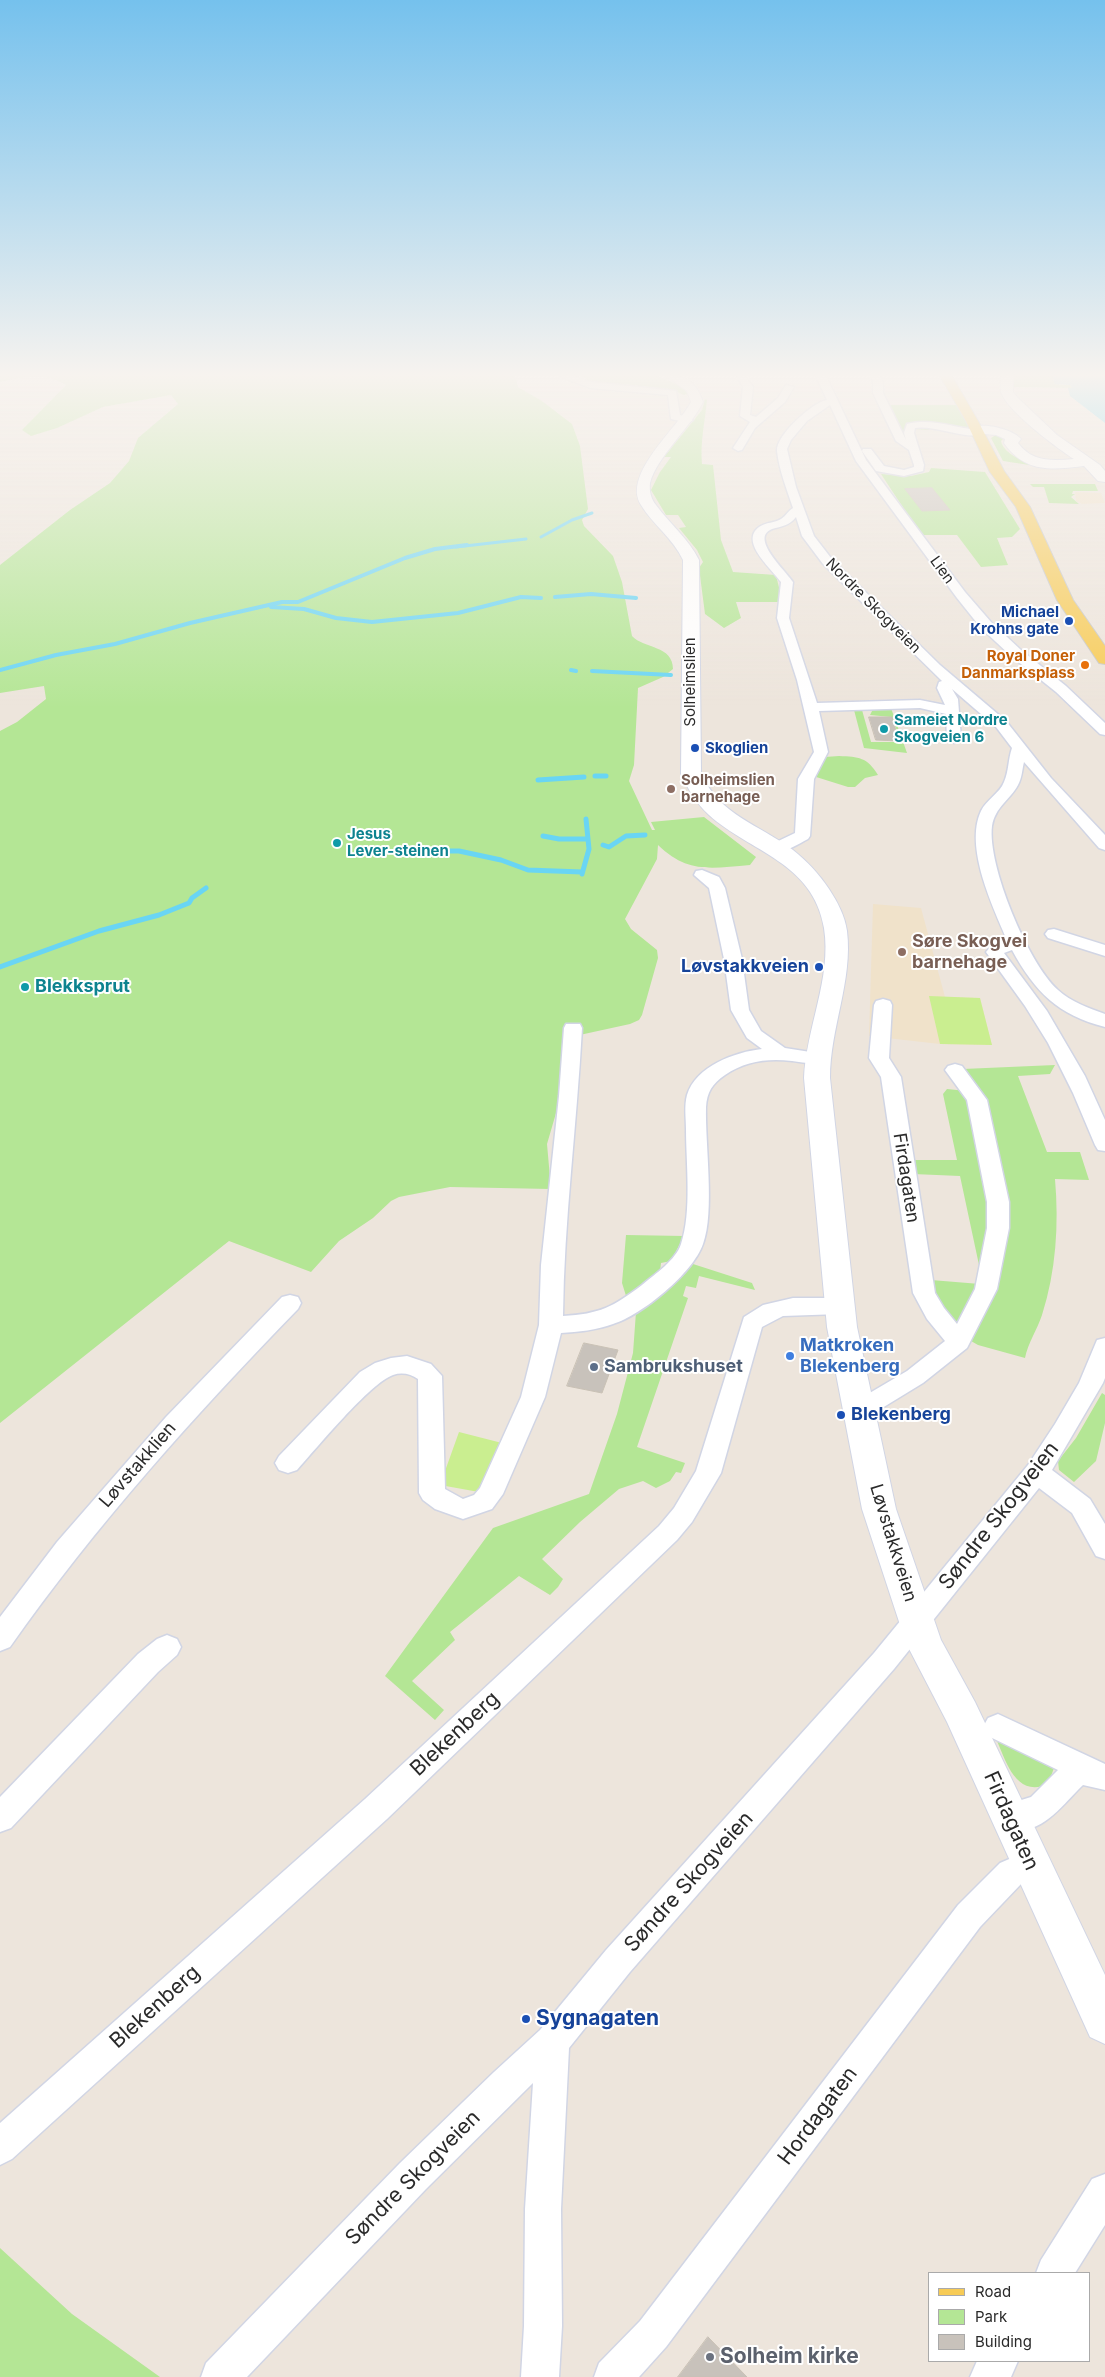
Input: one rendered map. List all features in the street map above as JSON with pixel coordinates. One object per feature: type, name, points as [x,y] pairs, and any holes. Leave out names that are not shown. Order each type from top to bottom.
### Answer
[{"type":"main road","points":[[1008,487],[1025,511],[1065,600],[1105,659]]},
{"type":"street","name":"Solheimslien","points":[[643,487],[642,491],[648,506],[684,544],[691,560],[691,774],[697,789],[718,813],[776,848],[802,871],[830,909],[835,929],[834,970],[816,1058]]},
{"type":"street","name":"Nordre Skogveien","points":[[791,487],[808,536],[826,561],[950,683],[990,714],[1046,781],[1105,845]]},
{"type":"street","name":"Lien","points":[[879,487],[986,625],[1016,653],[1087,712],[1105,731]]},
{"type":"street","points":[[776,848],[802,836],[804,830],[806,778],[821,752],[804,680],[783,618],[787,582],[762,551],[758,537],[759,532],[764,528],[785,522],[793,511],[798,510]]},
{"type":"street","points":[[950,683],[944,685],[944,688],[951,699],[954,740]]},
{"type":"street","points":[[818,707],[920,704],[953,711]]},
{"type":"street","points":[[1019,749],[1013,778],[1010,785],[989,810],[983,833],[993,883],[1018,944],[1038,980],[1051,995],[1075,1010],[1105,1021]]},
{"type":"street","points":[[702,875],[713,881],[717,888],[734,959],[740,1010],[754,1034],[778,1052]]},
{"type":"street","points":[[1054,934],[1105,951]]},
{"type":"street","points":[[1018,944],[1000,946],[995,952],[1032,1001],[1055,1037],[1089,1104],[1105,1145]]},
{"type":"street","name":"Firdagaten","points":[[884,1005],[879,1058],[890,1077],[924,1293],[935,1313],[959,1342]]},
{"type":"street","points":[[288,1464],[368,1378],[384,1368],[409,1365],[422,1368],[430,1376],[432,1493],[444,1502],[463,1509],[483,1502],[490,1494],[533,1397],[550,1326],[552,1265],[570,1096],[573,1028]]},
{"type":"street","points":[[550,1326],[581,1324],[609,1317],[644,1296],[684,1257],[692,1245],[696,1224],[695,1112],[698,1093],[711,1076],[745,1058],[778,1052],[816,1058]]},
{"type":"street","name":"Løvstakkveien","points":[[816,1058],[842,1326],[879,1509],[906,1594],[917,1619]]},
{"type":"street","points":[[860,1410],[915,1378],[959,1342],[986,1289],[998,1228],[998,1202],[977,1100],[955,1070]]},
{"type":"street","name":"Løvstakklien","points":[[0,1639],[46,1574],[159,1439],[290,1303]]},
{"type":"street","name":"Blekenberg","points":[[0,2147],[369,1815],[668,1533],[692,1501],[708,1473],[752,1324],[775,1308],[840,1306]]},
{"type":"street","name":"Søndre Skogveien","points":[[220,2377],[426,2163],[506,2084],[552,2042],[618,1961],[884,1661],[1037,1472],[1064,1431],[1098,1386],[1105,1346]]},
{"type":"street","points":[[1037,1472],[1080,1506],[1105,1548]]},
{"type":"street","name":"Firdagaten","points":[[917,1619],[924,1643],[962,1714],[1030,1865],[1105,2022]]},
{"type":"street","points":[[0,1818],[148,1663],[167,1647]]},
{"type":"street","points":[[998,1727],[1101,1775]]},
{"type":"street","points":[[1010,1817],[1025,1816],[1046,1806],[1065,1781],[1078,1770],[1101,1775]]},
{"type":"street","name":"Hordagaten","points":[[613,2377],[653,2334],[969,1916],[1011,1873],[1030,1865]]},
{"type":"street","points":[[540,2377],[543,2326],[543,2209],[552,2042]]},
{"type":"street","points":[[1055,2272],[1105,2192]]},
{"type":"street","points":[[989,2377],[998,2362]]},
{"type":"shaded area","points":[[1075,492],[1101,493],[1105,503],[1082,504],[1076,501]]},
{"type":"shaded area","name":"Søre Skogvei barnehage","points":[[873,904],[921,908],[945,997],[980,998],[992,1045],[940,1044],[869,1036]]},
{"type":"green space","points":[[104,487],[585,487],[588,509],[582,520],[584,526],[613,556],[622,582],[632,636],[643,643],[663,651],[672,661],[673,669],[663,677],[638,688],[634,765],[629,781],[652,830],[655,830],[651,822],[704,817],[756,857],[750,865],[701,867],[680,861],[658,845],[657,859],[625,919],[631,929],[657,950],[658,958],[642,1015],[639,1020],[630,1024],[575,1036],[561,1096],[547,1144],[551,1189],[450,1187],[399,1197],[391,1201],[373,1218],[339,1241],[311,1272],[229,1241],[0,1423],[0,731],[17,722],[46,699],[44,686],[0,693],[0,565],[70,510]]},
{"type":"green space","points":[[653,487],[715,487],[721,540],[733,572],[776,575],[781,596],[780,602],[736,602],[741,618],[724,628],[705,614],[699,568],[703,562],[697,550],[679,528],[686,527],[678,515],[666,515],[651,490]]},
{"type":"green space","points":[[889,487],[994,487],[1020,529],[1012,537],[997,538],[1008,565],[981,567],[957,535],[921,535]]},
{"type":"green space","points":[[1033,487],[1096,487],[1098,491],[1073,491],[1072,494],[1075,494],[1071,497],[1079,504],[1049,503],[1044,487]]},
{"type":"green space","points":[[891,708],[907,753],[864,748],[854,710],[862,710],[871,742],[902,742],[891,717],[870,715],[873,709]]},
{"type":"green space","points":[[839,756],[862,759],[878,775],[865,778],[855,787],[848,787],[813,776],[825,757]]},
{"type":"green space","points":[[929,996],[980,998],[992,1045],[940,1044]]},
{"type":"green space","points":[[1055,1065],[1050,1074],[1018,1076],[1047,1152],[1080,1152],[1089,1180],[1055,1179],[1057,1213],[1053,1265],[1042,1315],[1025,1358],[978,1345],[971,1341],[987,1305],[1001,1252],[963,1069]]},
{"type":"green space","points":[[947,1089],[966,1091],[994,1231],[982,1279],[960,1176],[913,1174],[910,1160],[957,1160],[943,1094]]},
{"type":"green space","points":[[626,1235],[684,1236],[671,1261],[661,1263],[660,1272],[627,1299],[622,1283]]},
{"type":"green space","points":[[693,1264],[752,1283],[755,1290],[699,1276],[696,1288],[686,1286],[683,1296],[688,1298],[637,1447],[685,1463],[681,1473],[676,1472],[670,1481],[656,1488],[643,1481],[619,1489],[580,1522],[542,1559],[563,1579],[550,1595],[519,1576],[450,1632],[455,1640],[412,1681],[444,1710],[435,1720],[385,1676],[493,1528],[589,1494],[617,1414],[633,1353],[636,1312]]},
{"type":"green space","points":[[931,1280],[980,1284],[965,1324],[955,1324],[931,1290]]},
{"type":"green space","points":[[1102,1393],[1105,1395],[1105,1423],[1096,1461],[1074,1482],[1059,1470],[1058,1461],[1076,1438]]},
{"type":"green space","points":[[459,1432],[502,1443],[479,1492],[440,1485]]},
{"type":"green space","points":[[994,1734],[1049,1761],[1054,1768],[1048,1784],[1036,1787],[1027,1786],[1019,1781],[1007,1764]]},
{"type":"green space","points":[[0,2248],[72,2314],[160,2377],[0,2377]]},
{"type":"building","points":[[932,488],[950,510],[922,511],[905,489]]},
{"type":"building","name":"Sameiet Nordre Skogveien 6","points":[[869,717],[892,717],[899,741],[876,740]]},
{"type":"building","name":"Sambrukshuset","points":[[584,1343],[618,1350],[602,1393],[567,1386]]},
{"type":"building","name":"Solheim kirke","points":[[708,2337],[747,2377],[678,2377]]},
{"type":"waterway","points":[[541,537],[572,520],[592,513]]},
{"type":"waterway","points":[[456,547],[526,539]]},
{"type":"waterway","points":[[0,670],[56,655],[115,644],[190,623],[282,602],[298,602],[405,558],[435,549],[467,545]]},
{"type":"waterway","points":[[555,597],[591,594],[636,598]]},
{"type":"waterway","points":[[271,607],[304,609],[336,618],[372,622],[458,613],[521,597],[541,598]]},
{"type":"waterway","points":[[571,670],[576,671]]},
{"type":"waterway","points":[[592,671],[671,675]]},
{"type":"waterway","points":[[595,776],[606,776]]},
{"type":"waterway","points":[[538,780],[584,777]]},
{"type":"waterway","points":[[586,819],[588,839]]},
{"type":"waterway","points":[[603,845],[609,847],[626,836],[645,835]]},
{"type":"waterway","points":[[543,836],[559,839],[588,839]]},
{"type":"waterway","points":[[582,874],[589,849],[588,839]]},
{"type":"waterway","points":[[427,851],[459,851],[501,860],[528,870],[582,872]]},
{"type":"waterway","points":[[0,967],[99,931],[159,915],[189,903],[192,898],[206,888]]},
{"type":"place","name":"Michael Krohns gate","points":[[1069,621]]},
{"type":"place","name":"Royal Doner Danmarksplass","points":[[1085,665]]},
{"type":"place","name":"Sameiet Nordre Skogveien 6","points":[[884,729]]},
{"type":"place","name":"Skoglien","points":[[695,748]]},
{"type":"place","name":"Solheimslien barnehage","points":[[671,789]]},
{"type":"place","name":"Jesus Lever-steinen","points":[[337,843]]},
{"type":"place","name":"Søre Skogvei barnehage","points":[[902,952]]},
{"type":"place","name":"Løvstakkveien","points":[[819,967]]},
{"type":"place","name":"Blekksprut","points":[[25,987]]},
{"type":"place","name":"Matkroken Blekenberg","points":[[790,1356]]},
{"type":"place","name":"Sambrukshuset","points":[[594,1367]]},
{"type":"place","name":"Blekenberg","points":[[841,1415]]},
{"type":"place","name":"Sygnagaten","points":[[526,2019]]},
{"type":"place","name":"Solheim kirke","points":[[710,2357]]}]
